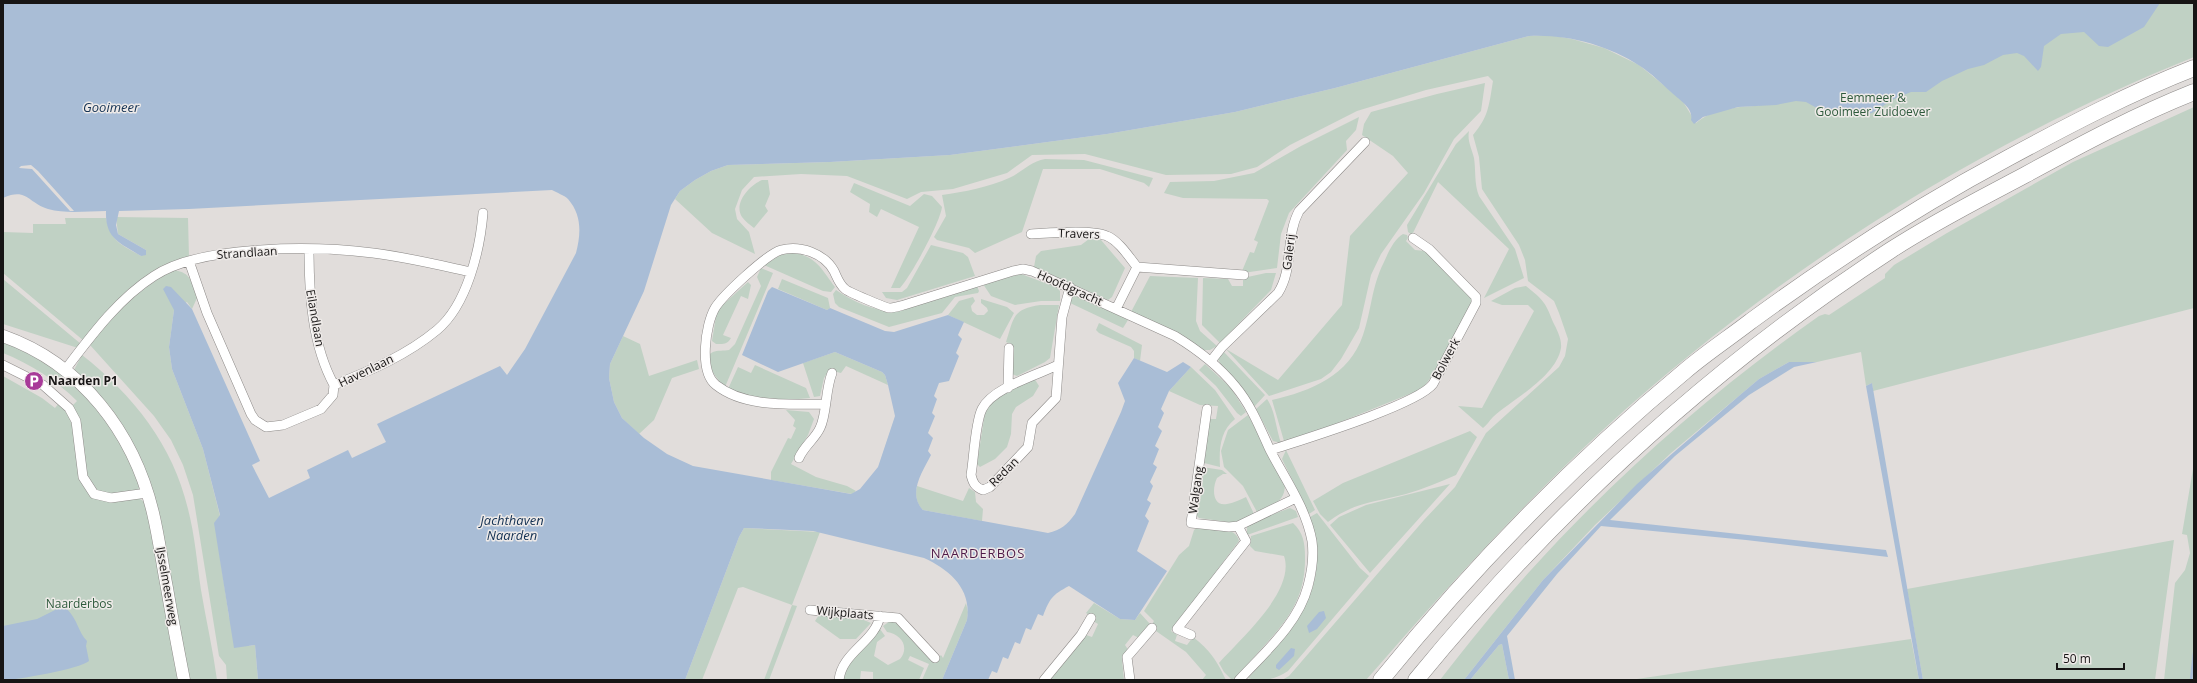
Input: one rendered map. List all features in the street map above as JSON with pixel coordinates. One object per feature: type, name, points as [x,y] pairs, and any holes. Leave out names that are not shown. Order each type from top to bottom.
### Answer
[{"type":"highway","points":[[1381,680],[1504,540],[1595,449],[1686,369],[1803,283],[1879,232],[1951,189],[2087,115],[2194,68]]},
{"type":"highway","points":[[1416,680],[1509,573],[1602,480],[1704,387],[1807,308],[1893,248],[1968,205],[2096,136],[2194,92]]},
{"type":"main road","name":"IJsselmeerweg","points":[[3,336],[23,344],[65,370],[90,392],[111,416],[129,447],[147,493],[158,536],[184,680]]},
{"type":"street","name":"Galerij","points":[[1211,361],[1222,347],[1278,293],[1285,282],[1290,234],[1293,222],[1299,211],[1366,142]]},
{"type":"street","name":"Havenlaan","points":[[189,261],[207,313],[255,420],[266,427],[271,428],[321,409],[333,395],[334,385],[367,373],[406,351],[438,330],[453,310],[471,272],[481,236],[483,213]]},
{"type":"street","name":"Travers","points":[[1032,234],[1096,233],[1107,236],[1116,243],[1137,267]]},
{"type":"street","name":"Bolwerk","points":[[1271,450],[1346,425],[1423,394],[1433,384],[1476,303],[1476,297],[1428,249],[1413,238]]},
{"type":"street","name":"Strandlaan","points":[[65,370],[104,322],[128,297],[155,275],[174,265],[189,261],[237,252],[309,249],[374,253],[471,272]]},
{"type":"street","name":"Eilandlaan","points":[[309,249],[309,282],[314,318],[324,360],[334,385]]},
{"type":"street","name":"Hoofdgracht","points":[[825,404],[774,404],[738,397],[725,391],[715,384],[708,376],[706,362],[707,331],[716,307],[755,268],[780,251],[800,249],[818,256],[827,262],[834,270],[839,283],[846,290],[889,308],[904,305],[1023,269],[1032,271],[1175,336],[1195,348],[1211,361],[1244,399],[1296,498],[1305,518],[1312,540],[1313,561],[1308,587],[1298,610],[1289,625],[1239,680]]},
{"type":"street","points":[[1116,309],[1137,267],[1244,276]]},
{"type":"street","name":"Redan","points":[[1058,365],[989,398],[982,409],[971,475],[972,482],[977,488],[983,490],[990,487],[1028,447],[1032,424],[1056,398],[1062,317],[1070,287]]},
{"type":"street","points":[[1008,388],[1009,348]]},
{"type":"street","points":[[3,364],[43,385],[69,408],[76,421],[83,477],[94,494],[111,498],[147,493]]},
{"type":"street","points":[[799,458],[803,449],[820,429],[825,416],[827,388],[832,373]]},
{"type":"street","name":"Walgang","points":[[1207,409],[1191,524],[1229,527],[1238,526],[1296,498]]},
{"type":"street","points":[[1191,635],[1177,629],[1246,541],[1238,526]]},
{"type":"street","name":"Wijkplaats","points":[[810,610],[898,618],[935,658]]},
{"type":"street","name":"Wijkplaats","points":[[839,680],[843,663],[878,627],[880,616]]},
{"type":"street","points":[[1044,680],[1081,635],[1091,618]]},
{"type":"street","points":[[1130,680],[1127,658],[1152,628]]},
{"type":"green space","name":"Eemmeer & Gooimeer Zuidoever","points":[[1771,3],[2194,3],[2194,57],[2114,91],[2035,130],[1958,171],[1883,216],[1810,265],[1739,316],[1671,371],[1605,428],[1542,488],[1423,615],[1366,680],[1282,680],[1289,676],[1424,520],[1455,487],[1486,433],[1559,367],[1565,356],[1568,339],[1554,301],[1528,281],[1525,260],[1519,245],[1482,189],[1479,157],[1473,135],[1488,110],[1493,81],[1488,76],[1426,90],[1357,111],[1290,145],[1257,167],[1231,174],[1166,175],[1085,154],[1032,155],[1007,173],[953,189],[921,192],[907,199],[847,176],[801,174],[754,177],[742,190],[735,209],[737,219],[749,232],[755,254],[712,233],[675,199],[680,191],[695,180],[711,171],[728,165],[830,162],[950,155],[1107,134],[1235,112],[1335,88],[1529,36],[1549,35],[1572,39],[1604,48],[1639,65],[1682,100],[1696,123],[1717,112],[1742,107],[1759,106]]},
{"type":"green space","points":[[1485,83],[1481,111],[1454,139],[1424,193],[1381,254],[1371,275],[1359,328],[1341,359],[1331,372],[1321,379],[1269,396],[1226,349],[1278,380],[1342,305],[1350,236],[1408,173],[1393,156],[1362,135],[1364,124],[1371,112]]},
{"type":"green space","points":[[2194,107],[2194,308],[1873,391],[1872,383],[1866,386],[1861,352],[1817,362],[1789,362],[1759,379],[1671,453],[1595,525],[1543,580],[1464,680],[1440,680],[1484,624],[1519,583],[1564,535],[1632,467],[1704,404],[1780,344],[1819,316],[1825,314],[1829,315],[1885,278],[1885,274],[1894,265],[1947,233],[2073,162]]},
{"type":"green space","points":[[1359,117],[1356,130],[1346,141],[1347,150],[1289,213],[1281,234],[1277,268],[1243,273],[1242,271],[1250,252],[1254,253],[1258,242],[1254,240],[1269,201],[1267,199],[1183,198],[1164,193],[1170,182],[1214,181],[1254,173],[1301,146]]},
{"type":"green space","points":[[1469,131],[1469,142],[1474,158],[1477,191],[1515,249],[1524,278],[1484,298],[1509,249],[1438,182],[1412,235],[1408,232],[1407,225],[1456,144]]},
{"type":"green space","points":[[1045,159],[1084,160],[1153,178],[1149,187],[1144,183],[1100,169],[1043,169],[1022,232],[975,253],[969,248],[937,240],[934,237],[946,216],[942,195],[985,187],[1014,176],[1035,162]]},
{"type":"green space","points":[[768,180],[770,194],[765,206],[768,211],[754,228],[742,217],[740,212],[741,200],[748,190],[757,182]]},
{"type":"green space","points":[[854,183],[910,206],[924,194],[932,196],[942,207],[936,225],[924,249],[911,273],[900,288],[891,288],[919,227],[881,209],[877,217],[869,212],[870,204],[850,192]]},
{"type":"green space","points":[[116,217],[188,218],[189,257],[172,262],[84,341],[3,273],[3,232],[33,233],[33,224],[66,224],[65,218],[106,218],[114,238],[141,256],[146,250],[118,234]]},
{"type":"green space","points":[[1403,234],[1407,235],[1408,238],[1406,241],[1415,250],[1425,251],[1471,295],[1472,302],[1432,376],[1422,389],[1323,429],[1284,441],[1272,400],[1301,392],[1327,380],[1348,361],[1357,349],[1363,335],[1376,281],[1387,255],[1397,239]]},
{"type":"green space","points":[[1089,239],[1101,240],[1125,268],[1112,297],[1108,300],[1034,267],[1036,256],[1041,251],[1081,245]]},
{"type":"green space","points":[[931,245],[963,253],[968,257],[975,276],[897,300],[886,298],[882,292],[902,292],[907,288]]},
{"type":"green space","points":[[792,253],[800,254],[818,264],[835,287],[831,292],[823,291],[764,265],[781,255]]},
{"type":"green space","points":[[761,268],[773,273],[725,387],[709,364],[709,355],[715,351],[729,350],[735,344],[761,286],[757,277]]},
{"type":"green space","points":[[174,270],[180,271],[188,276],[197,298],[192,309],[187,302],[174,310],[169,347],[172,369],[203,449],[220,516],[215,523],[229,617],[249,646],[255,645],[258,680],[227,680],[226,665],[219,656],[193,495],[183,465],[171,440],[154,416],[90,345],[108,323],[139,293]]},
{"type":"green space","points":[[1266,273],[1276,273],[1271,290],[1220,343],[1202,325],[1203,278],[1228,279],[1232,286],[1243,286],[1243,278]]},
{"type":"green space","points":[[1021,274],[1056,287],[1060,291],[1060,301],[1041,301],[1015,305],[991,296],[983,284]]},
{"type":"green space","points":[[1150,276],[1198,278],[1196,321],[1200,331],[1217,346],[1210,350],[1204,350],[1131,312]]},
{"type":"green space","points":[[3,279],[81,344],[78,348],[3,324]]},
{"type":"green space","points":[[782,279],[828,298],[830,308],[827,310],[778,289]]},
{"type":"green space","points":[[748,282],[751,285],[748,299],[741,296],[723,335],[731,338],[726,343],[716,344],[712,341],[717,310]]},
{"type":"green space","points":[[977,286],[979,291],[978,293],[955,297],[942,313],[889,327],[839,307],[835,303],[833,294],[836,290],[864,305],[880,310],[896,312]]},
{"type":"green space","points":[[1526,286],[1540,298],[1548,309],[1561,341],[1561,348],[1557,359],[1543,378],[1501,410],[1483,428],[1458,406],[1482,408],[1534,311],[1528,305],[1502,305],[1491,301],[1515,288]]},
{"type":"green space","points":[[1072,296],[1079,296],[1128,320],[1123,328],[1068,302]]},
{"type":"green space","points":[[973,297],[975,301],[971,306],[972,311],[977,315],[984,315],[988,311],[987,308],[981,303],[981,299],[1007,307],[1014,313],[1000,339],[948,315],[959,301]]},
{"type":"green space","points":[[1040,305],[1059,305],[1050,358],[1017,376],[1012,374],[1011,344],[1006,342],[1013,321],[1019,312],[1024,309]]},
{"type":"green space","points":[[1099,323],[1142,345],[1140,361],[1134,358],[1134,351],[1131,347],[1099,333],[1096,330]]},
{"type":"green space","points":[[623,336],[640,344],[649,376],[697,360],[699,369],[672,378],[654,420],[639,434],[622,418],[614,402],[609,378],[610,364]]},
{"type":"green space","points":[[3,340],[58,370],[95,404],[135,467],[139,488],[138,490],[111,495],[97,491],[89,482],[72,406],[77,401],[69,393],[42,373],[3,353]]},
{"type":"green space","points":[[1223,351],[1265,395],[1254,407],[1220,363],[1218,359]]},
{"type":"green space","points":[[835,352],[882,372],[885,375],[888,385],[846,366],[841,373],[829,370],[824,378],[820,396],[814,397],[803,363]]},
{"type":"green space","points":[[82,355],[101,370],[134,404],[161,443],[172,464],[188,509],[217,680],[188,680],[156,508],[83,379],[74,370]]},
{"type":"green space","points":[[1205,364],[1231,388],[1246,412],[1241,416],[1216,386],[1199,370]]},
{"type":"green space","points":[[755,365],[806,388],[810,398],[789,399],[758,397],[728,389],[738,367],[751,373]]},
{"type":"green space","points":[[1191,367],[1215,390],[1235,419],[1223,435],[1220,447],[1220,467],[1204,463],[1210,419],[1216,419],[1218,406],[1200,405],[1169,391]]},
{"type":"green space","name":"Naarderbos","points":[[3,376],[42,398],[55,408],[59,403],[67,412],[74,434],[78,470],[81,481],[87,491],[140,499],[146,503],[180,680],[3,680]]},
{"type":"green space","points":[[1034,378],[1039,386],[1033,396],[1016,407],[1012,414],[1011,434],[1007,447],[995,459],[980,467],[977,464],[985,412],[993,399]]},
{"type":"green space","points":[[1267,399],[1274,414],[1281,443],[1273,441],[1256,409]]},
{"type":"green space","points":[[786,410],[809,412],[814,419],[808,435],[791,464],[816,477],[847,486],[856,491],[852,494],[771,480],[771,472],[788,438],[791,439],[796,428],[793,426],[795,420]]},
{"type":"green space","points":[[1248,415],[1285,484],[1283,495],[1277,502],[1257,512],[1243,486],[1224,467],[1221,451],[1228,430]]},
{"type":"green space","points":[[1470,431],[1477,437],[1456,475],[1412,492],[1356,506],[1328,522],[1320,514],[1313,501],[1343,483]]},
{"type":"green space","points":[[1286,450],[1315,510],[1309,514],[1282,459]]},
{"type":"green space","points":[[2194,463],[2194,680],[2164,680],[2175,583],[2185,570],[2190,553],[2187,535],[2182,534]]},
{"type":"green space","points":[[1202,467],[1222,470],[1227,474],[1223,474],[1217,478],[1215,482],[1214,496],[1218,503],[1229,504],[1246,497],[1254,514],[1235,523],[1199,518],[1196,515]]},
{"type":"green space","points":[[1450,484],[1370,573],[1330,525],[1339,517],[1366,505]]},
{"type":"green space","points":[[917,486],[963,501],[969,488],[975,492],[976,502],[983,509],[982,521],[923,510],[917,498]]},
{"type":"green space","points":[[1290,508],[1296,511],[1298,517],[1247,535],[1247,527],[1252,522]]},
{"type":"green space","points":[[1317,513],[1360,568],[1369,576],[1288,671],[1264,680],[1248,678],[1294,624],[1305,606],[1313,587],[1316,566],[1316,543],[1310,517]]},
{"type":"green space","points":[[1293,523],[1299,530],[1304,542],[1305,551],[1302,587],[1284,622],[1241,672],[1232,680],[1224,672],[1219,663],[1264,614],[1282,584],[1286,570],[1284,556],[1255,551],[1250,546],[1251,536]]},
{"type":"green space","points":[[1198,527],[1216,528],[1228,531],[1237,536],[1239,541],[1171,631],[1177,635],[1175,641],[1187,645],[1193,637],[1199,642],[1212,656],[1226,680],[1202,680],[1206,675],[1186,652],[1156,631],[1157,629],[1152,624],[1154,621],[1144,611],[1179,555],[1189,546],[1194,530]]},
{"type":"green space","points":[[744,528],[820,532],[792,605],[743,587],[738,588],[702,680],[685,680],[739,537]]},
{"type":"green space","points":[[2174,540],[2155,680],[1923,680],[1907,589]]},
{"type":"green space","points":[[966,603],[968,612],[967,620],[942,680],[922,680],[929,664],[910,656],[908,660],[924,668],[919,680],[873,680],[873,672],[861,671],[860,680],[841,680],[847,662],[880,629],[885,636],[877,642],[874,656],[888,665],[900,659],[903,654],[904,646],[900,638],[887,632],[883,626],[890,621],[897,623],[934,662],[941,655],[943,658]]},
{"type":"green space","points":[[1094,603],[1120,619],[1135,620],[1140,613],[1150,624],[1139,638],[1133,635],[1125,645],[1129,651],[1122,659],[1124,680],[1049,680],[1086,635],[1092,637],[1098,624],[1093,621],[1094,618],[1086,613]]},
{"type":"green space","points":[[792,605],[797,606],[769,680],[764,680]]},
{"type":"green space","points":[[819,615],[864,618],[864,620],[871,623],[856,639],[840,639],[815,621]]},
{"type":"green space","points":[[1911,639],[1919,680],[1630,680]]},
{"type":"green space","points":[[1502,644],[1509,680],[1470,680],[1499,645]]},
{"type":"water","points":[[3,3],[2160,3],[2144,27],[2108,47],[2099,46],[2084,32],[2061,34],[2044,46],[2041,67],[2038,71],[2024,56],[2017,53],[2003,55],[1984,65],[1968,69],[1942,81],[1926,92],[1911,92],[1894,99],[1872,113],[1866,114],[1815,107],[1806,102],[1796,101],[1776,105],[1738,107],[1703,117],[1694,124],[1691,120],[1690,112],[1685,104],[1648,72],[1628,59],[1587,42],[1558,37],[1529,36],[1335,88],[1235,112],[1107,134],[950,155],[830,162],[728,165],[711,171],[680,191],[671,205],[644,291],[610,364],[609,378],[614,402],[622,418],[644,438],[667,454],[693,466],[851,494],[860,489],[878,467],[895,416],[885,375],[882,372],[835,352],[778,372],[742,355],[768,291],[772,287],[827,310],[830,308],[885,331],[894,332],[948,315],[964,322],[958,335],[962,339],[956,353],[959,356],[949,381],[939,383],[934,396],[937,399],[932,413],[935,416],[928,433],[933,438],[928,451],[931,455],[916,489],[918,503],[923,510],[1048,533],[1063,526],[1075,514],[1121,412],[1125,401],[1118,383],[1134,358],[1167,372],[1183,362],[1191,367],[1169,391],[1161,409],[1164,413],[1158,427],[1162,431],[1155,446],[1159,449],[1153,464],[1157,467],[1150,482],[1153,486],[1147,500],[1151,503],[1145,516],[1149,521],[1137,551],[1167,571],[1135,620],[1120,619],[1069,586],[1052,598],[1043,616],[1038,614],[1031,630],[1026,628],[1020,644],[1015,642],[1008,659],[1003,657],[997,673],[992,671],[988,680],[942,680],[967,620],[968,609],[966,599],[957,582],[942,568],[924,558],[813,531],[744,528],[739,537],[685,680],[258,680],[255,645],[234,648],[214,523],[220,515],[203,449],[172,369],[169,347],[174,310],[163,289],[166,286],[171,287],[192,309],[260,461],[252,465],[269,498],[310,478],[307,470],[348,450],[352,458],[386,442],[377,424],[500,366],[507,375],[525,349],[576,253],[579,239],[579,225],[576,212],[568,199],[552,190],[189,209],[119,211],[116,225],[118,234],[146,250],[146,255],[141,256],[120,243],[111,234],[106,220],[106,211],[55,211],[41,206],[23,195],[17,194],[3,198]]},
{"type":"water","points":[[1789,362],[1817,362],[1794,367],[1749,395],[1675,456],[1610,520],[1886,550],[1888,557],[1746,540],[1601,526],[1557,574],[1507,636],[1515,680],[1509,680],[1502,644],[1499,645],[1470,680],[1464,680],[1543,580],[1637,484],[1759,379]]},
{"type":"water","points":[[1872,383],[1923,680],[1919,680],[1866,386]]},
{"type":"water","points":[[59,608],[67,609],[71,613],[87,641],[86,646],[89,661],[62,671],[3,680],[3,626],[37,619]]},
{"type":"water","points":[[1324,611],[1326,618],[1317,629],[1309,633],[1307,626],[1319,612]]},
{"type":"water","points":[[1291,648],[1295,649],[1294,656],[1279,670],[1276,668],[1276,665]]},
{"type":"pier","points":[[31,165],[74,211],[70,211],[32,169],[19,168],[21,166]]},
{"type":"waterway","points":[[2191,680],[2194,653]]},
{"type":"place","name":"Naarden P1","points":[[34,381]]},
{"type":"district","name":"NAARDERBOS","points":[[978,553]]},
{"type":"water label","name":"Gooimeer","points":[[111,107]]},
{"type":"water label","name":"Jachthaven Naarden","points":[[512,528]]}]
